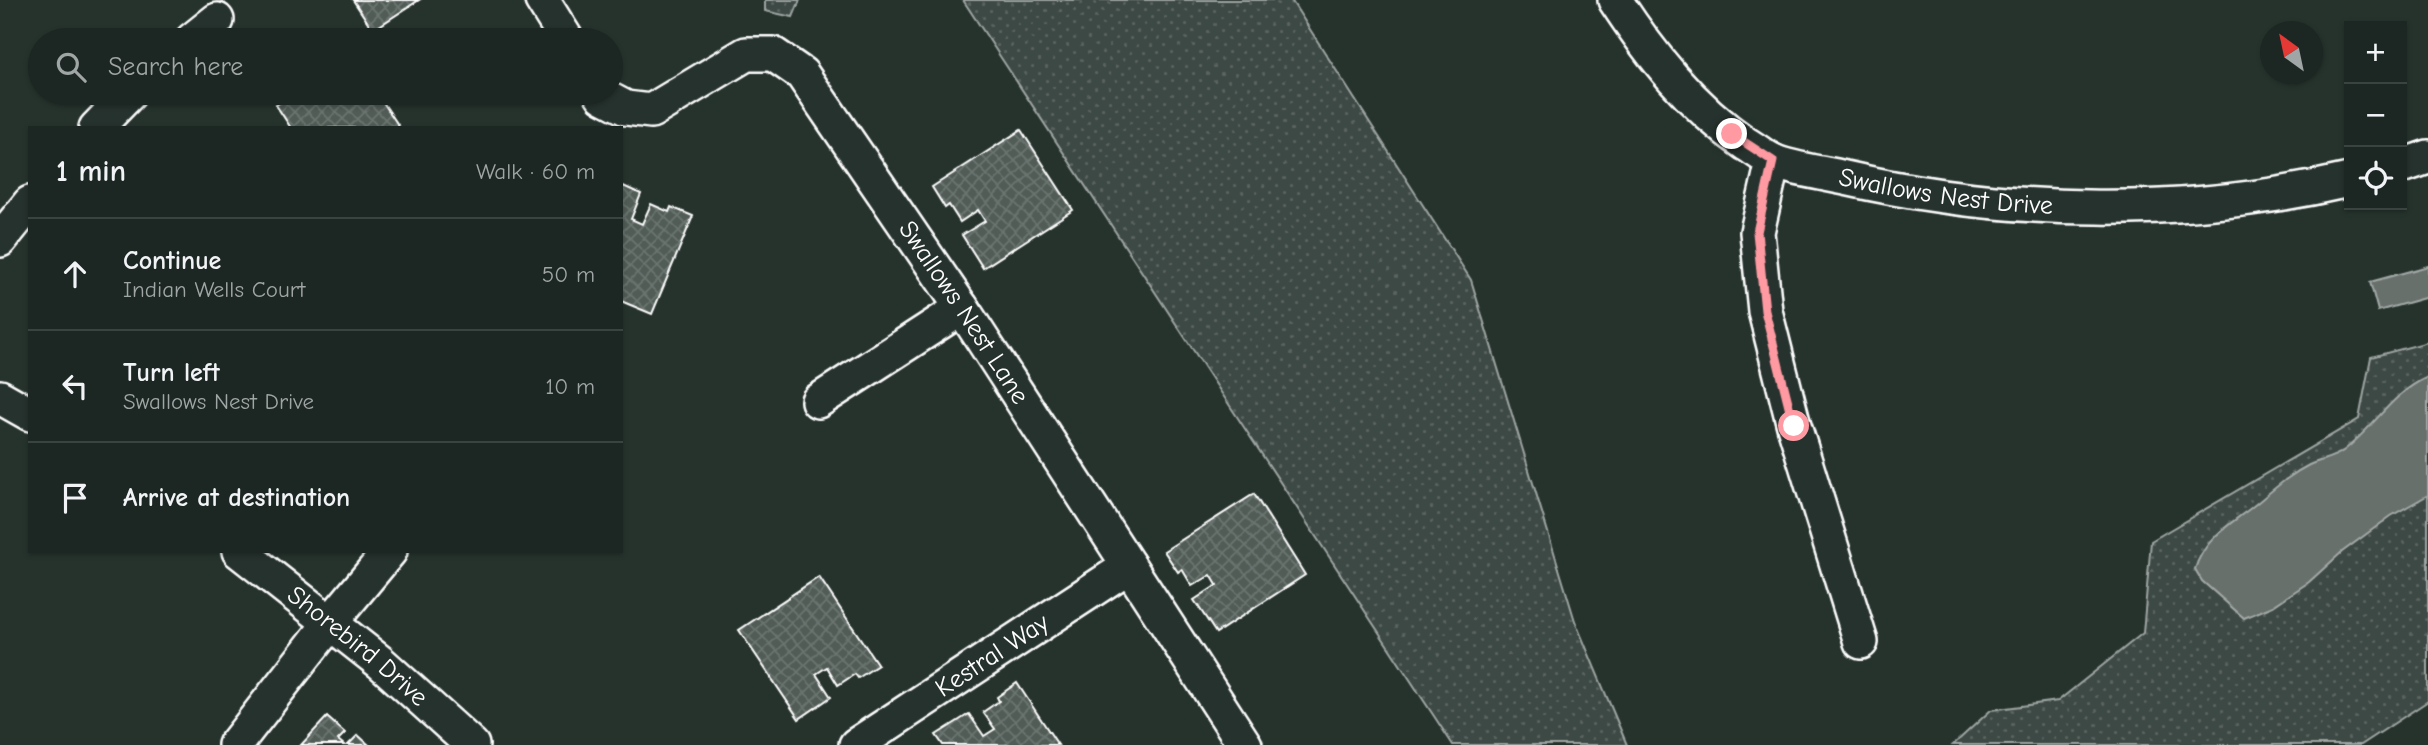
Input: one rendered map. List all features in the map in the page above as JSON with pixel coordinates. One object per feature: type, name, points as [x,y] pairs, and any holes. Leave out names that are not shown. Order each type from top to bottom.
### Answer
[{"type":"street","points":[[542,0],[560,28]]},
{"type":"street","name":"Swallows Nest Drive","points":[[1615,0],[1645,46],[1694,102],[1732,134],[1773,161],[1884,187],[1996,202],[2109,206],[2215,202],[2344,181]]},
{"type":"street","name":"Swallows Nest Lane","points":[[620,105],[651,111],[746,54],[773,54],[802,74],[961,308],[1245,745]]},
{"type":"street","points":[[98,126],[118,105]]},
{"type":"street","points":[[2407,164],[2428,157]]},
{"type":"street","points":[[1773,161],[1757,232],[1765,311],[1794,426],[1861,642]]},
{"type":"street","points":[[0,240],[28,205]]},
{"type":"street","points":[[818,401],[961,308]]},
{"type":"street","points":[[0,397],[28,413]]},
{"type":"street","name":"Shorebird Drive","points":[[242,553],[400,679],[472,745]]},
{"type":"street","points":[[235,745],[388,553]]},
{"type":"street","name":"Kestral Way","points":[[856,745],[1129,566]]},
{"type":"shaded area","points":[[765,0],[800,0],[793,17],[765,11]]},
{"type":"shaded area","points":[[963,0],[1291,0],[1471,280],[1575,621],[1627,745],[1453,745]]},
{"type":"shaded area","points":[[2428,266],[2428,297],[2378,311],[2370,282]]},
{"type":"shaded area","points":[[2428,342],[2428,701],[2361,745],[1953,745],[1991,710],[2058,701],[2143,633],[2151,541],[2359,419],[2371,357]]},
{"type":"shaded area","points":[[2428,377],[2428,495],[2391,516],[2342,552],[2309,582],[2273,606],[2244,618],[2202,581],[2195,569],[2204,549],[2218,534],[2293,474],[2343,451],[2403,392]]},
{"type":"building","points":[[353,0],[419,0],[376,28],[372,28]]},
{"type":"building","points":[[276,105],[385,105],[399,126],[290,126]]},
{"type":"building","points":[[1021,130],[1073,210],[983,268],[962,235],[985,221],[978,210],[960,222],[949,205],[945,208],[932,187]]},
{"type":"building","points":[[623,186],[641,194],[631,219],[642,224],[651,204],[669,212],[671,207],[693,216],[652,314],[623,302]]},
{"type":"building","points":[[1254,494],[1305,575],[1216,633],[1194,600],[1217,585],[1211,575],[1192,586],[1182,569],[1178,572],[1164,551]]},
{"type":"building","points":[[819,577],[878,665],[858,678],[855,674],[838,685],[827,667],[816,674],[831,697],[799,719],[739,630]]},
{"type":"building","points":[[1017,683],[1058,745],[943,745],[936,735],[969,714],[984,736],[995,729],[983,712],[999,701],[997,697]]},
{"type":"building","points":[[327,717],[345,733],[338,740],[344,745],[301,745]]},
{"type":"building","points":[[358,735],[369,745],[348,745]]},
{"type":"route","points":[[1732,134],[1773,161],[1757,232],[1765,311],[1794,426]]}]
